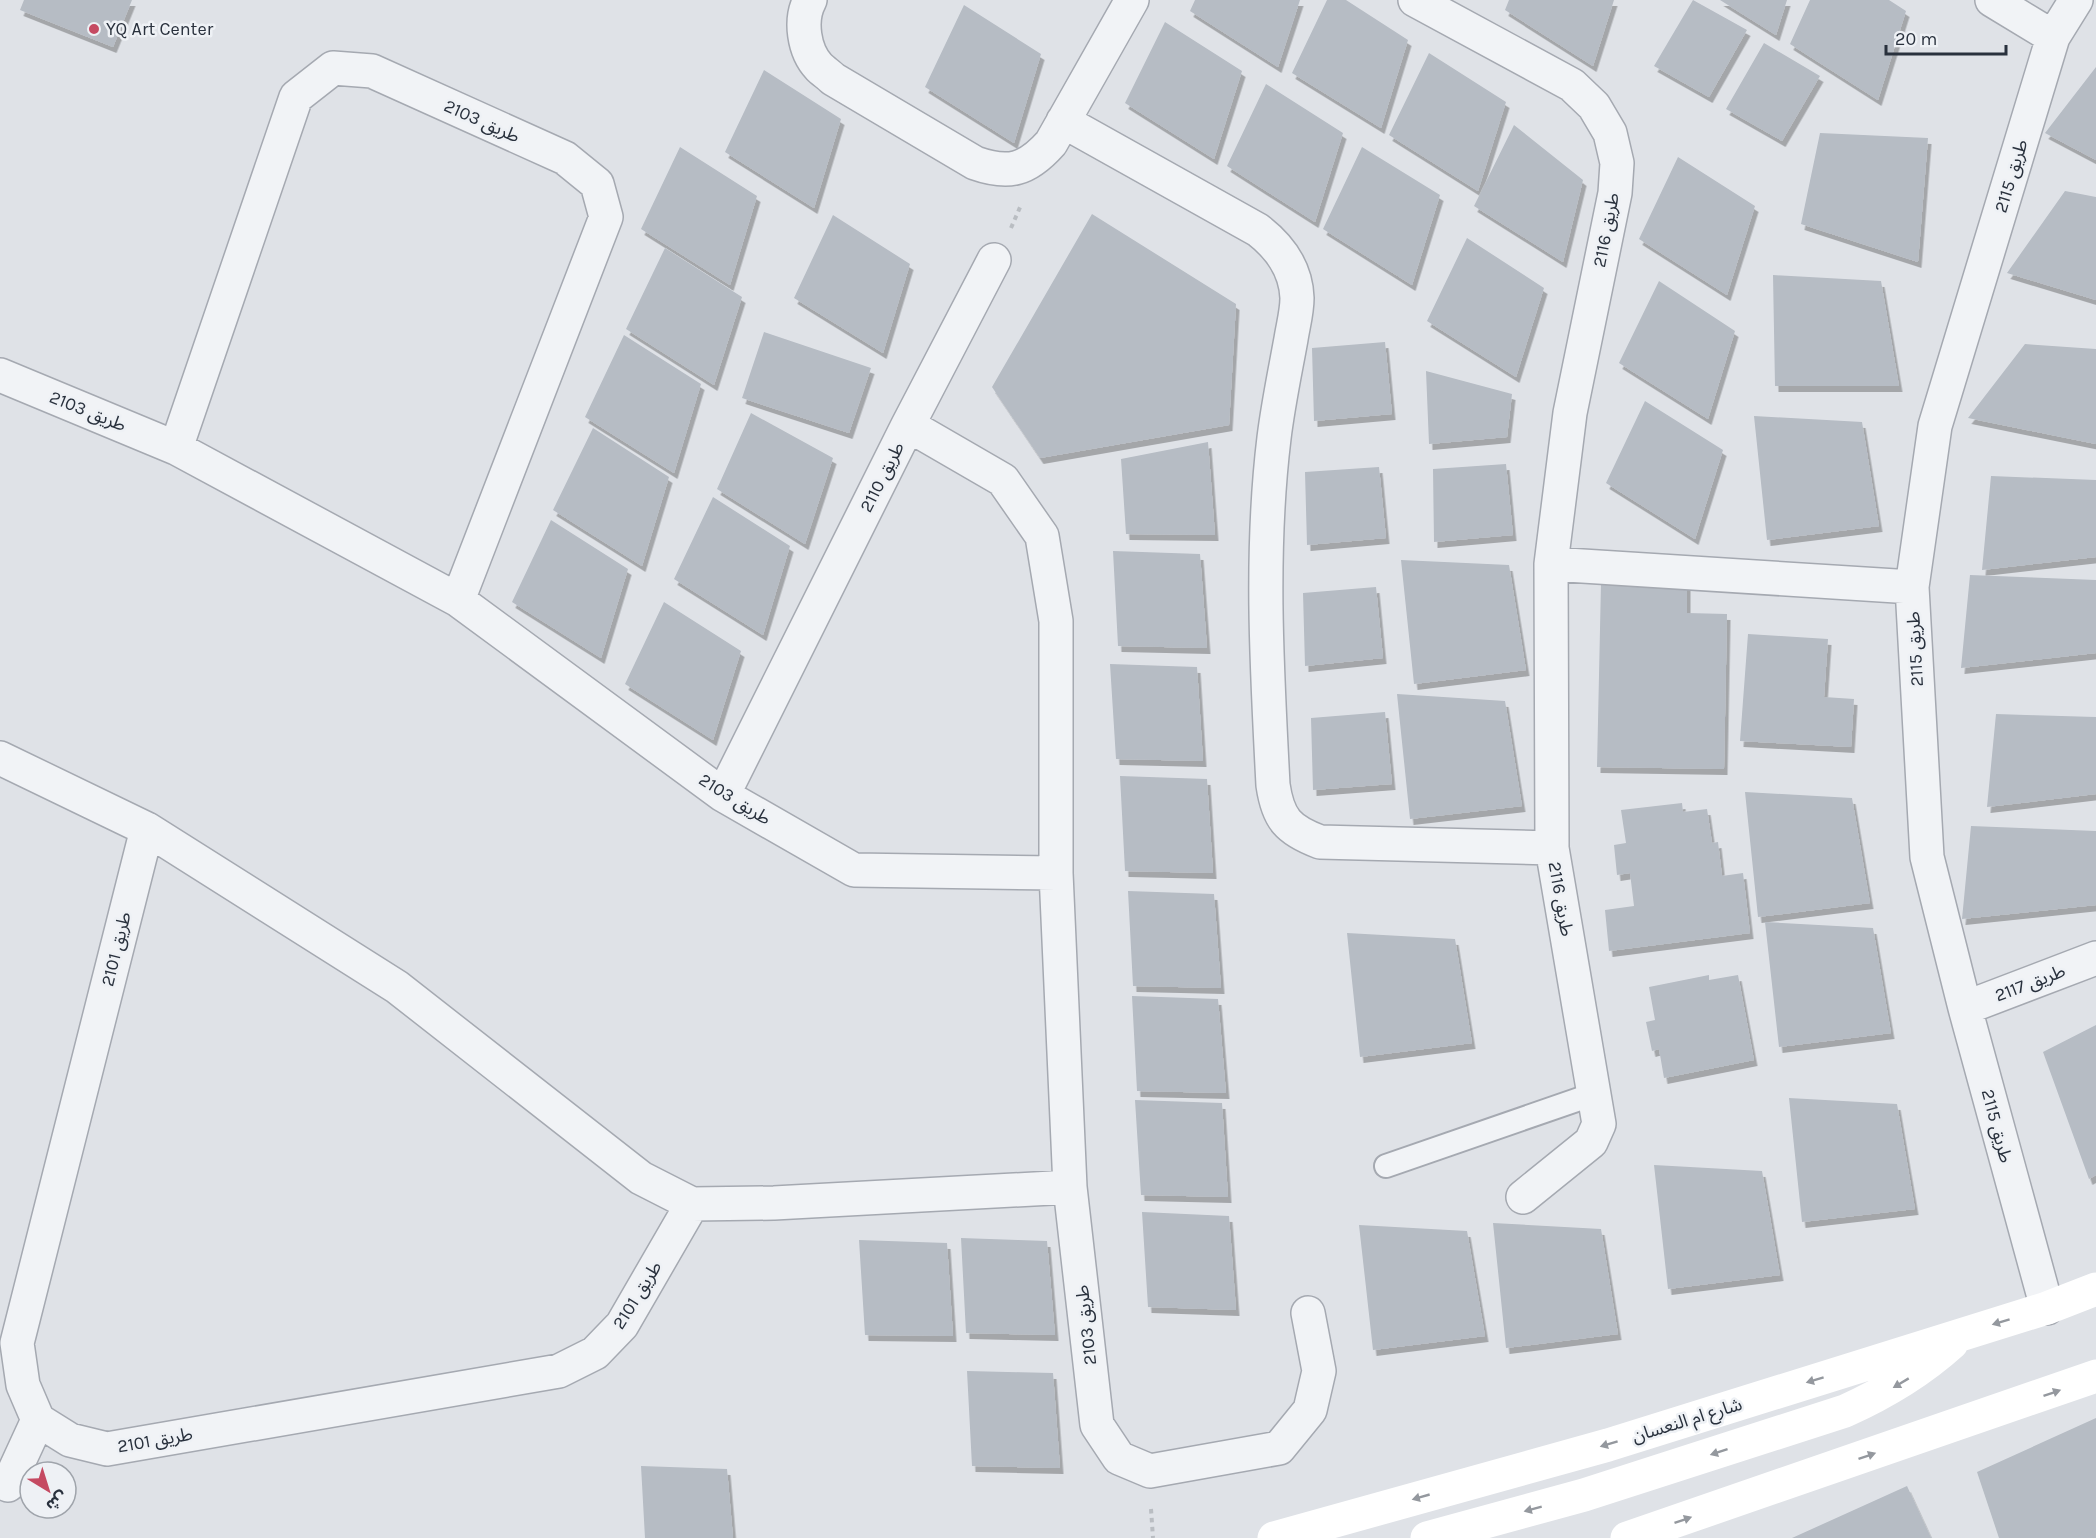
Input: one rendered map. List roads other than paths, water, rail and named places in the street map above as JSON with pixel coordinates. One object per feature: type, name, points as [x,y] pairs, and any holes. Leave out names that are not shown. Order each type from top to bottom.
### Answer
[{"type":"main road","name":"شارع ام النعسان","points":[[1275,1538],[1608,1444],[2047,1308],[2096,1289]]},
{"type":"main road","points":[[1427,1538],[1584,1495],[1845,1411],[1908,1379],[1963,1333]]},
{"type":"main road","points":[[1627,1538],[2096,1376]]},
{"type":"street","points":[[810,0],[804,25],[807,46],[818,65],[834,79],[975,163],[996,170],[1017,168],[1037,159],[1051,143],[1132,0]]},
{"type":"street","name":"طريق 2116","points":[[1415,0],[1572,85],[1594,106],[1610,133],[1617,162],[1615,193],[1570,413],[1551,564],[1552,848],[1599,1124],[1591,1142],[1523,1197]]},
{"type":"street","points":[[1992,0],[2054,37]]},
{"type":"street","name":"طريق 2115","points":[[2047,1308],[1965,1008],[1927,857],[1912,587],[1935,426],[2054,37],[2076,0]]},
{"type":"street","name":"طريق 2103","points":[[176,447],[296,97],[333,68],[372,71],[565,158],[597,184],[606,217],[458,600]]},
{"type":"street","points":[[1063,121],[1258,230],[1274,243],[1286,259],[1294,278],[1297,298],[1274,438],[1268,517],[1266,598],[1273,785],[1276,804],[1286,822],[1301,834],[1320,842],[1552,848]]},
{"type":"street","name":"طريق 2110","points":[[723,795],[908,425],[994,260]]},
{"type":"street","name":"طريق 2103","points":[[0,375],[176,447],[458,600],[723,795],[854,870],[1056,873]]},
{"type":"street","name":"طريق 2103","points":[[908,425],[1003,480],[1042,536],[1056,621],[1056,873],[1070,1187],[1097,1425],[1119,1458],[1150,1472],[1279,1448],[1310,1410],[1319,1371],[1308,1313]]},
{"type":"street","points":[[1551,564],[1912,587]]},
{"type":"street","points":[[0,758],[147,828],[396,987],[642,1178],[692,1204],[774,1203],[1070,1187]]},
{"type":"street","name":"طريق 2101","points":[[147,828],[17,1342],[23,1385],[38,1420],[70,1440],[107,1449],[559,1371],[594,1353],[622,1325],[692,1204]]},
{"type":"street","name":"طريق 2117","points":[[1965,1008],[2096,958]]},
{"type":"street","points":[[8,1485],[38,1420]]},
{"type":"lane","points":[[1386,1166],[1594,1094]]},
{"type":"place","name":"YQ Art Center","points":[[94,29]]}]
